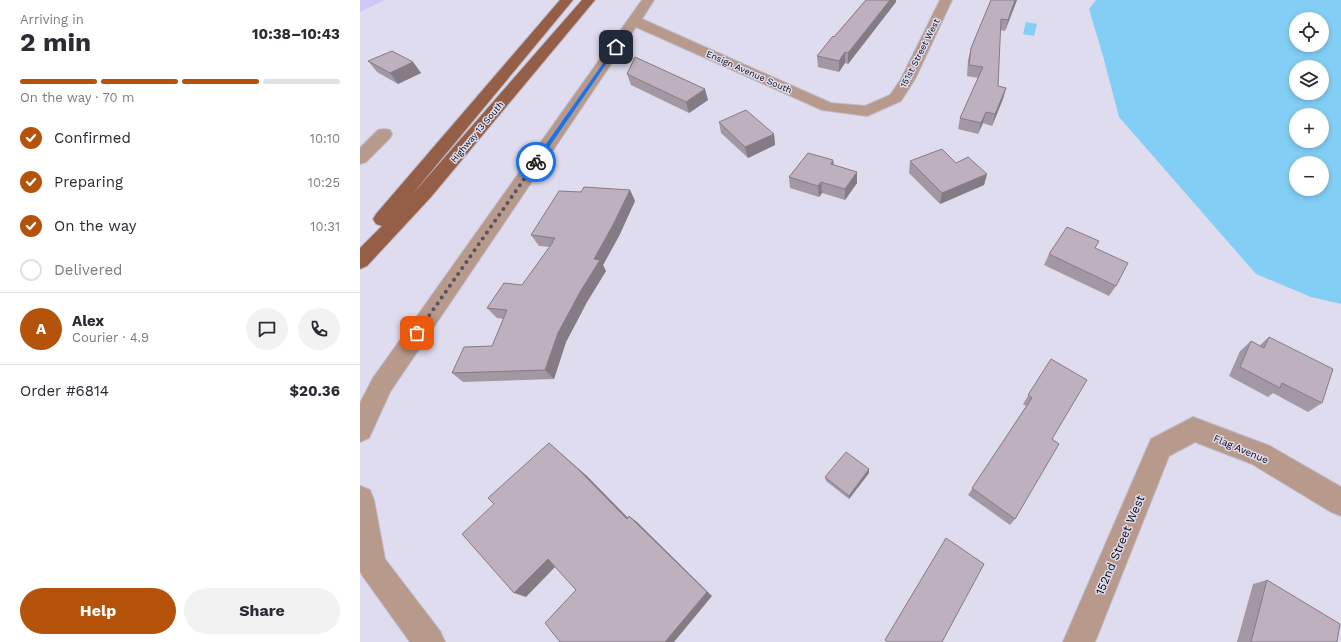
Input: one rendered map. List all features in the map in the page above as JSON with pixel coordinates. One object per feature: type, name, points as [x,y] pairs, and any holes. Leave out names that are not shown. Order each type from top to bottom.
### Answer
[{"type":"main road","name":"Highway 13 South","points":[[360,248],[410,185],[567,0]]},
{"type":"main road","name":"Highway 13 South","points":[[360,261],[425,193],[589,0]]},
{"type":"street","points":[[360,430],[381,385],[635,21],[648,0]]},
{"type":"street","name":"151st Street West","points":[[867,111],[896,98],[908,79],[946,0]]},
{"type":"street","name":"Ensign Avenue South","points":[[635,21],[828,107],[867,111]]},
{"type":"street","points":[[360,158],[384,134]]},
{"type":"street","name":"Flag Avenue","points":[[1160,448],[1193,429],[1261,455],[1341,502]]},
{"type":"street","name":"152nd Street West","points":[[1079,642],[1160,448]]},
{"type":"street","points":[[360,500],[372,565],[429,642]]},
{"type":"shaded area","points":[[360,0],[385,0],[360,12]]},
{"type":"water","points":[[1096,0],[1341,0],[1341,304],[1311,297],[1256,274],[1119,117],[1089,9]]},
{"type":"water","points":[[1026,22],[1037,24],[1034,36],[1023,34]]},
{"type":"building","points":[[866,0],[890,0],[848,53],[845,52],[839,61],[817,56],[833,36],[834,37]]},
{"type":"building","points":[[991,0],[1015,0],[1008,20],[1001,19],[998,86],[1006,88],[995,114],[986,112],[981,123],[960,118],[983,67],[969,65],[971,48]]},
{"type":"building","points":[[392,51],[413,62],[390,73],[368,61]]},
{"type":"building","points":[[635,57],[705,89],[686,102],[627,74]]},
{"type":"building","points":[[746,110],[774,134],[745,147],[719,122]]},
{"type":"building","points":[[942,149],[956,163],[968,157],[987,174],[942,193],[910,161]]},
{"type":"building","points":[[808,153],[833,160],[831,164],[857,172],[845,189],[821,182],[818,186],[789,177]]},
{"type":"building","points":[[584,187],[630,190],[594,259],[600,260],[580,292],[558,333],[545,370],[452,373],[464,347],[492,346],[507,310],[487,308],[504,283],[522,285],[553,242],[555,238],[531,235],[559,191],[581,192]]},
{"type":"building","points":[[1067,227],[1099,241],[1095,248],[1128,263],[1116,286],[1049,254]]},
{"type":"building","points":[[1269,337],[1333,369],[1322,403],[1282,383],[1280,388],[1240,367],[1251,341],[1264,348]]},
{"type":"building","points":[[1051,359],[1087,380],[1052,439],[1059,444],[1015,519],[972,488],[1032,398],[1028,395]]},
{"type":"building","points":[[549,443],[578,469],[627,519],[629,516],[707,592],[665,642],[560,642],[545,623],[576,590],[548,559],[514,593],[462,534],[494,504],[488,498]]},
{"type":"building","points":[[846,452],[869,469],[849,496],[825,477]]},
{"type":"building","points":[[946,538],[984,564],[942,642],[888,642],[885,640]]},
{"type":"building","points":[[1267,580],[1340,624],[1337,642],[1251,642]]},
{"type":"way so far","points":[[417,333],[536,162]]},
{"type":"route","points":[[536,162],[616,47]]}]
